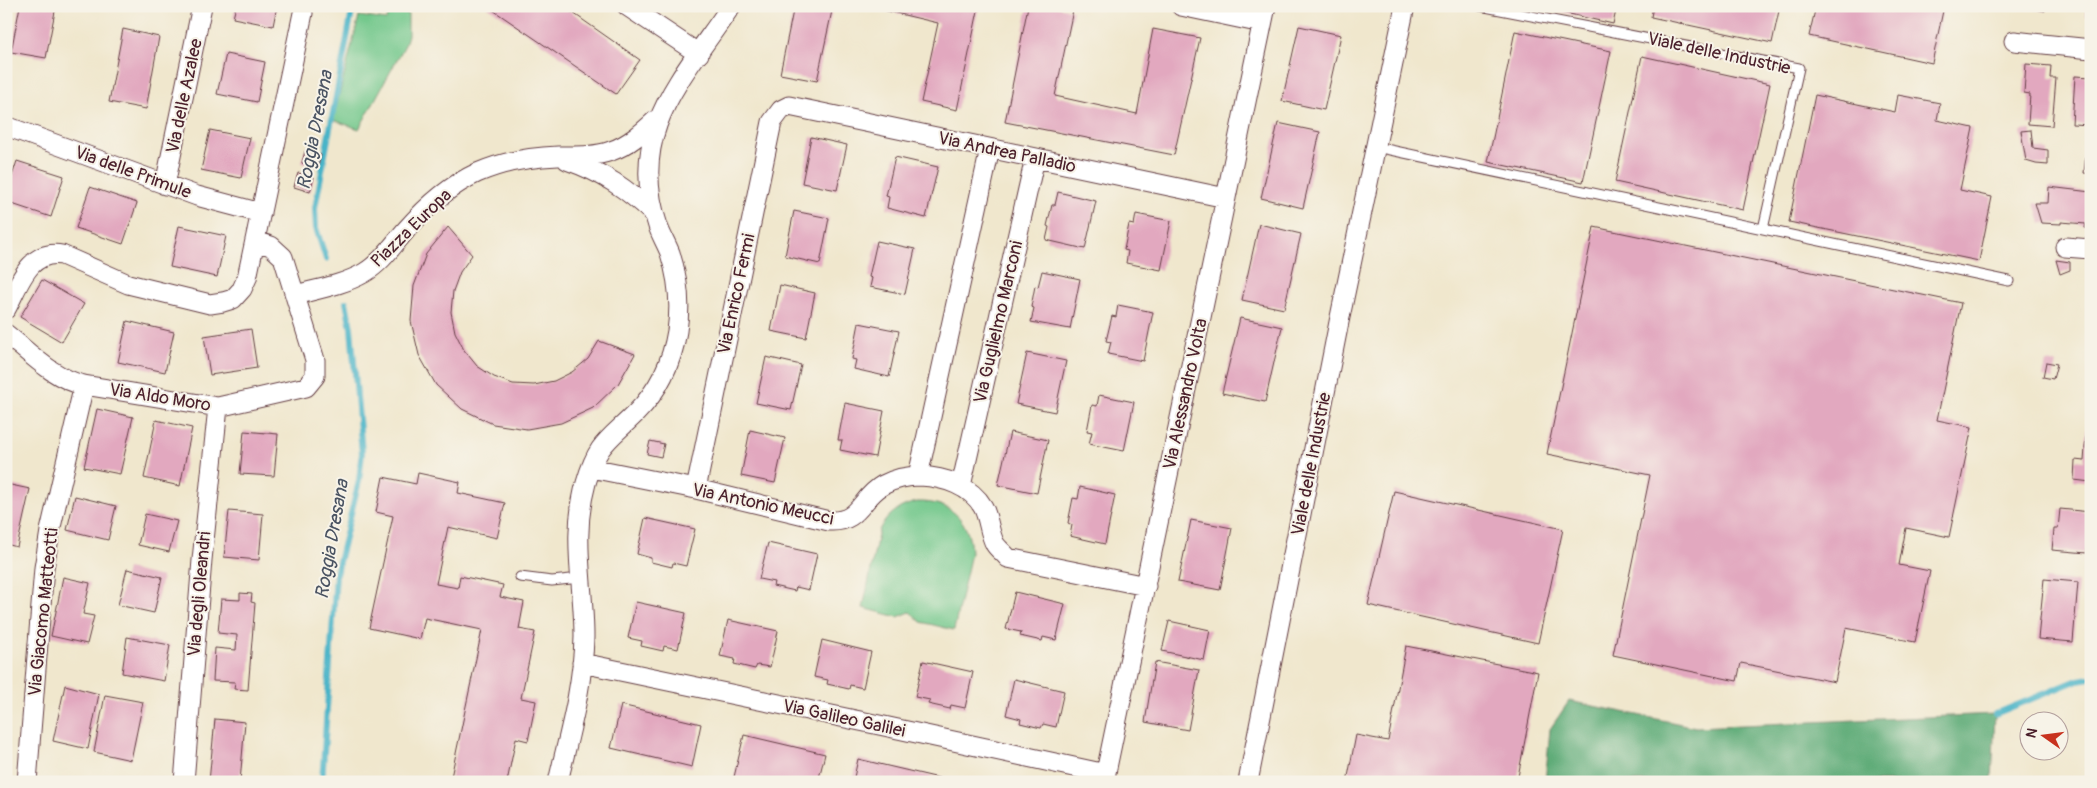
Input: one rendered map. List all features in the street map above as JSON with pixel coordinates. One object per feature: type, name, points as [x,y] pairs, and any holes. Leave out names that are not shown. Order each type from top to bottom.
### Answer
[{"type":"street","name":"Via delle Azalee","points":[[165,185],[202,6]]},
{"type":"street","points":[[628,6],[699,54]]},
{"type":"street","points":[[558,782],[577,699],[582,664],[584,637],[578,522],[590,468],[602,445],[637,412],[655,390],[667,367],[675,342],[678,309],[676,276],[648,191],[648,166],[653,132],[658,118],[731,6]]},
{"type":"street","points":[[1181,6],[1264,15]]},
{"type":"street","name":"Viale delle Industrie","points":[[1248,782],[1405,6]]},
{"type":"street","points":[[6,309],[31,265],[39,257],[50,254],[62,255],[109,276],[138,286],[210,304],[233,298],[242,289],[247,278],[303,14]]},
{"type":"street","name":"Via Alessandro Volta","points":[[1105,778],[1264,15]]},
{"type":"street","points":[[2014,41],[2091,49]]},
{"type":"street","name":"Via Andrea Palladio","points":[[789,106],[1226,198]]},
{"type":"street","name":"Via Enrico Fermi","points":[[696,489],[772,122],[781,110],[789,106]]},
{"type":"street","name":"Piazza Europa","points":[[295,295],[339,284],[363,274],[384,256],[435,201],[461,181],[497,166],[526,159],[557,156],[590,156],[613,151],[642,133],[658,118]]},
{"type":"street","name":"Via delle Primule","points":[[6,126],[165,185],[210,200],[261,213]]},
{"type":"street","points":[[918,476],[990,149]]},
{"type":"street","points":[[557,156],[611,179],[626,189],[655,215]]},
{"type":"street","name":"Via Guglielmo Marconi","points":[[961,486],[1035,158]]},
{"type":"street","name":"Via Aldo Moro","points":[[6,334],[58,375],[68,381],[84,385],[218,407],[306,388],[313,380],[316,371],[315,360],[283,257],[271,246],[255,241]]},
{"type":"street","points":[[2065,247],[2091,249]]},
{"type":"street","name":"Via Giacomo Matteotti","points":[[27,782],[39,610],[44,568],[50,531],[84,385]]},
{"type":"street","name":"Via degli Oleandri","points":[[184,782],[203,553],[218,407]]},
{"type":"street","name":"Via Antonio Meucci","points":[[590,468],[696,489],[840,522],[850,519],[882,485],[896,479],[918,476],[935,477],[961,486],[972,494],[983,507],[994,543],[1008,558],[1146,586]]},
{"type":"street","name":"Via Galileo Galilei","points":[[582,664],[1105,778]]},
{"type":"lane","name":"Viale delle Industrie","points":[[1480,6],[1798,68],[1763,229]]},
{"type":"lane","points":[[1376,147],[2010,281]]},
{"type":"lane","points":[[520,577],[552,580],[580,578]]},
{"type":"green space","points":[[392,6],[408,6],[408,35],[405,45],[359,129],[333,120],[359,16],[386,20]]},
{"type":"green space","points":[[917,502],[940,505],[949,509],[962,522],[970,541],[971,553],[954,630],[921,622],[910,612],[898,617],[863,608],[879,530],[886,519],[895,512]]},
{"type":"green space","points":[[1569,701],[1696,727],[1995,714],[1992,782],[1545,782],[1550,729]]},
{"type":"building","points":[[20,6],[56,6],[46,58],[11,52]]},
{"type":"building","points":[[236,6],[277,6],[273,26],[233,18]]},
{"type":"building","points":[[487,6],[563,6],[640,60],[616,94]]},
{"type":"building","points":[[794,6],[833,6],[817,81],[780,74]]},
{"type":"building","points":[[866,6],[979,6],[957,110],[921,102],[938,23]]},
{"type":"building","points":[[1028,6],[1052,6],[1073,10],[1055,96],[1137,114],[1153,29],[1200,38],[1174,155],[1005,122]]},
{"type":"building","points":[[1535,6],[1617,6],[1613,24]]},
{"type":"building","points":[[1653,6],[1780,6],[1772,43],[1651,17]]},
{"type":"building","points":[[1816,6],[1944,6],[1932,63],[1809,36]]},
{"type":"building","points":[[2017,6],[2046,6],[2045,11]]},
{"type":"building","points":[[2086,6],[2091,6],[2091,17],[2085,16]]},
{"type":"building","points":[[1299,26],[1341,35],[1324,110],[1282,101]]},
{"type":"building","points":[[123,29],[159,37],[146,109],[109,102]]},
{"type":"building","points":[[1515,31],[1611,51],[1583,182],[1488,162]]},
{"type":"building","points":[[226,54],[265,62],[257,102],[217,94]]},
{"type":"building","points":[[1642,56],[1770,84],[1743,210],[1615,182]]},
{"type":"building","points":[[2026,64],[2051,66],[2050,78],[2056,78],[2052,126],[2028,124],[2030,94],[2024,93]]},
{"type":"building","points":[[2075,76],[2091,77],[2091,125],[2072,124]]},
{"type":"building","points":[[1815,95],[1895,112],[1898,95],[1940,103],[1937,120],[1973,128],[1960,190],[1992,197],[1979,261],[1789,222]]},
{"type":"building","points":[[1278,123],[1320,132],[1303,208],[1261,198]]},
{"type":"building","points":[[210,130],[250,138],[241,178],[201,170]]},
{"type":"building","points":[[2031,130],[2033,148],[2048,150],[2048,165],[2026,161],[2021,131]]},
{"type":"building","points":[[811,137],[847,145],[837,190],[802,183]]},
{"type":"building","points":[[305,151],[321,155],[318,167],[302,163]]},
{"type":"building","points":[[2086,153],[2091,153],[2091,174],[2084,173]]},
{"type":"building","points":[[895,157],[938,167],[926,218],[887,208],[889,197],[886,196]]},
{"type":"building","points":[[17,161],[64,176],[51,217],[6,202],[6,194]]},
{"type":"building","points":[[298,173],[314,177],[310,192],[294,187]]},
{"type":"building","points":[[90,187],[137,203],[123,244],[76,228]]},
{"type":"building","points":[[2049,187],[2091,192],[2091,229],[2085,228],[2086,224],[2041,223],[2035,203],[2048,203]]},
{"type":"building","points":[[1058,192],[1096,201],[1085,249],[1046,240],[1052,205],[1055,205]]},
{"type":"building","points":[[794,211],[829,218],[820,264],[785,256]]},
{"type":"building","points":[[1136,214],[1171,221],[1161,270],[1126,263],[1128,251],[1124,250],[1129,224],[1134,225]]},
{"type":"building","points":[[1259,224],[1301,234],[1284,309],[1242,300]]},
{"type":"building","points":[[179,226],[226,236],[217,277],[170,267]]},
{"type":"building","points":[[448,227],[472,255],[460,272],[453,291],[451,312],[455,332],[464,350],[477,366],[494,377],[513,384],[534,385],[554,381],[572,372],[588,359],[599,341],[635,354],[618,384],[593,408],[561,423],[527,429],[493,424],[462,409],[436,385],[419,355],[411,321],[414,286],[426,254]]},
{"type":"building","points":[[1594,227],[1961,303],[1937,420],[1972,427],[1949,537],[1906,528],[1899,565],[1930,571],[1915,642],[1846,628],[1835,682],[1741,663],[1737,681],[1613,655],[1650,475],[1547,454]]},
{"type":"building","points":[[877,241],[915,249],[905,294],[870,287],[872,278],[869,277]]},
{"type":"building","points":[[2056,260],[2070,262],[2070,270],[2060,274]]},
{"type":"building","points":[[1042,271],[1080,279],[1070,329],[1031,322],[1034,308],[1031,307],[1035,286],[1038,287]]},
{"type":"building","points":[[42,280],[84,304],[62,342],[20,317]]},
{"type":"building","points":[[780,285],[815,293],[806,338],[771,331]]},
{"type":"building","points":[[1118,305],[1153,312],[1143,361],[1108,354],[1111,342],[1106,341],[1112,316],[1116,317]]},
{"type":"building","points":[[1240,318],[1282,327],[1265,402],[1222,393]]},
{"type":"building","points":[[127,321],[174,332],[165,372],[118,362]]},
{"type":"building","points":[[859,323],[899,331],[889,377],[854,369],[856,360],[852,359]]},
{"type":"building","points":[[251,329],[257,368],[210,375],[204,336]]},
{"type":"building","points":[[1027,353],[1066,361],[1055,412],[1016,404]]},
{"type":"building","points":[[766,357],[801,365],[791,410],[756,403]]},
{"type":"building","points":[[2046,362],[2057,364],[2053,379],[2043,377]]},
{"type":"building","points":[[1099,395],[1134,402],[1124,451],[1089,444],[1092,432],[1087,431],[1092,405],[1097,406]]},
{"type":"building","points":[[845,403],[884,411],[875,457],[840,450],[842,440],[838,440]]},
{"type":"building","points":[[97,409],[133,417],[120,474],[84,467]]},
{"type":"building","points":[[156,420],[192,428],[180,486],[144,478]]},
{"type":"building","points":[[2087,422],[2091,422],[2091,482],[2074,480],[2075,460],[2084,461]]},
{"type":"building","points":[[750,430],[785,438],[775,483],[741,476]]},
{"type":"building","points":[[244,431],[278,434],[274,476],[240,474]]},
{"type":"building","points":[[1010,432],[1048,440],[1037,493],[998,485]]},
{"type":"building","points":[[650,441],[664,444],[661,457],[647,454]]},
{"type":"building","points":[[418,473],[460,482],[458,493],[505,503],[497,538],[448,527],[436,584],[458,588],[460,576],[503,585],[500,597],[524,602],[519,629],[535,632],[521,698],[536,701],[528,741],[516,738],[507,782],[450,782],[482,630],[425,618],[420,639],[369,628],[393,516],[376,512],[383,477],[416,484]]},
{"type":"building","points":[[6,484],[30,489],[17,547],[6,544]]},
{"type":"building","points":[[1080,487],[1115,495],[1105,544],[1070,536],[1072,525],[1068,523],[1073,498],[1078,499]]},
{"type":"building","points":[[1394,491],[1563,529],[1538,643],[1368,605]]},
{"type":"building","points":[[75,496],[116,506],[108,540],[67,530]]},
{"type":"building","points":[[2060,509],[2091,512],[2091,532],[2089,532],[2087,553],[2052,550],[2054,529],[2058,529]]},
{"type":"building","points":[[229,511],[263,514],[259,560],[224,557]]},
{"type":"building","points":[[145,514],[177,521],[169,552],[138,545]]},
{"type":"building","points":[[645,518],[695,529],[686,566],[673,563],[672,567],[651,562],[651,558],[637,554]]},
{"type":"building","points":[[1191,520],[1232,528],[1220,590],[1178,582]]},
{"type":"building","points":[[768,543],[817,554],[809,590],[796,587],[795,591],[773,586],[774,582],[759,579]]},
{"type":"building","points":[[127,569],[162,577],[154,613],[118,605]]},
{"type":"building","points":[[63,577],[90,583],[83,614],[94,616],[87,644],[51,636]]},
{"type":"building","points":[[2044,579],[2078,582],[2073,642],[2038,639]]},
{"type":"building","points":[[1015,592],[1065,604],[1056,640],[1043,637],[1042,641],[1020,636],[1021,632],[1006,629]]},
{"type":"building","points":[[240,593],[252,594],[251,602],[255,603],[248,690],[234,689],[235,682],[213,681],[215,648],[236,650],[237,635],[218,633],[221,599],[240,600]]},
{"type":"building","points":[[636,602],[686,613],[678,649],[664,646],[663,651],[641,646],[642,641],[628,638]]},
{"type":"building","points":[[728,620],[778,631],[770,667],[757,665],[755,669],[734,664],[735,659],[720,656]]},
{"type":"building","points":[[1169,621],[1210,630],[1204,660],[1162,651]]},
{"type":"building","points":[[127,637],[170,645],[164,681],[122,673]]},
{"type":"building","points":[[822,640],[871,652],[863,688],[850,685],[849,689],[827,684],[828,680],[814,677]]},
{"type":"building","points":[[1406,646],[1538,672],[1517,782],[1432,782],[1414,778],[1413,782],[1347,782],[1356,735],[1388,741]]},
{"type":"building","points":[[923,661],[973,672],[965,708],[951,705],[950,709],[928,704],[930,700],[915,697]]},
{"type":"building","points":[[1155,662],[1199,670],[1188,730],[1145,722]]},
{"type":"building","points":[[1014,679],[1064,691],[1056,727],[1043,724],[1041,728],[1020,723],[1021,719],[1006,715]]},
{"type":"building","points":[[65,685],[99,694],[88,749],[53,741]]},
{"type":"building","points":[[105,695],[143,702],[131,760],[94,752]]},
{"type":"building","points":[[621,705],[701,724],[692,767],[611,748]]},
{"type":"building","points":[[215,719],[245,722],[240,782],[209,782]]},
{"type":"building","points":[[744,735],[825,754],[818,782],[753,782],[734,777]]},
{"type":"building","points":[[858,759],[939,778],[938,782],[853,782]]},
{"type":"waterway","name":"Roggia Dresana","points":[[326,259],[316,228],[315,208],[353,6]]},
{"type":"waterway","name":"Roggia Dresana","points":[[322,782],[336,574],[359,481],[362,453],[351,328],[346,302]]},
{"type":"waterway","points":[[1995,714],[2078,680],[2091,678]]}]
